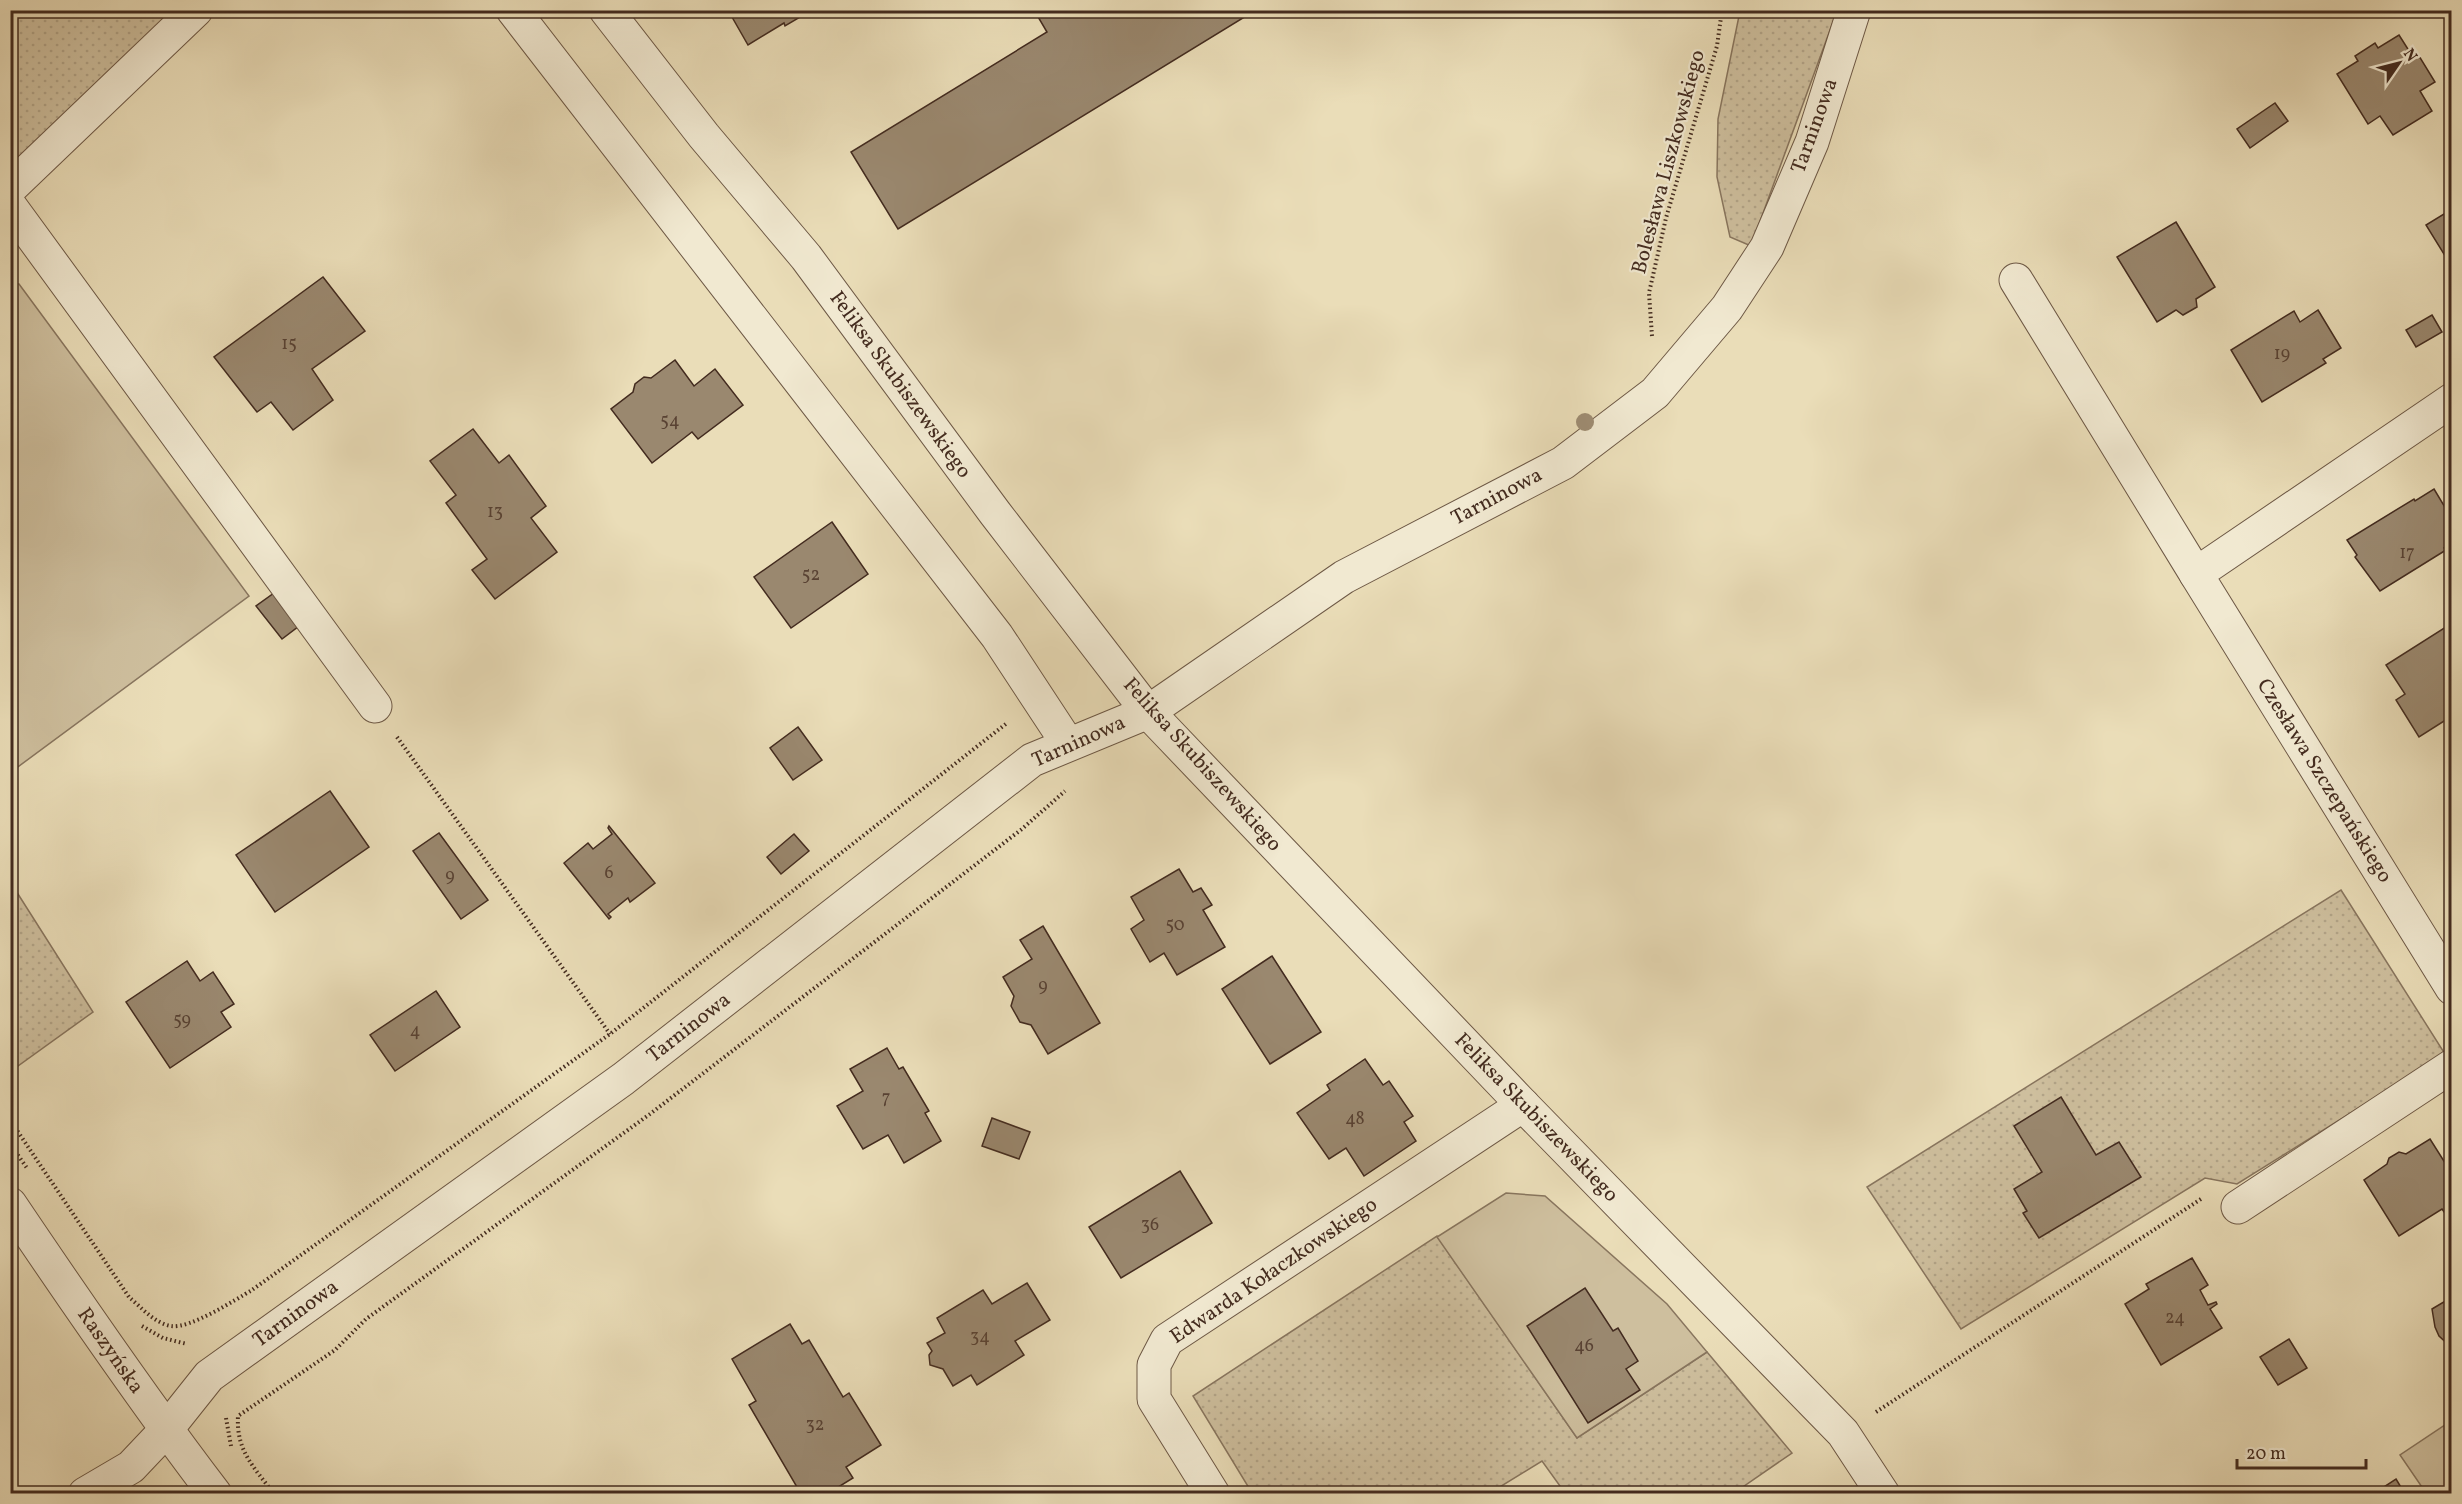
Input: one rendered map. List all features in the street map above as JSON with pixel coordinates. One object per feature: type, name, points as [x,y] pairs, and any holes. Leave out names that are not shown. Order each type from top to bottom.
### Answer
[{"type":"street","points":[[10,188],[196,10]]},
{"type":"street","points":[[513,10],[982,617],[1068,744]]},
{"type":"street","name":"Feliksa Skubiszewskiego","points":[[606,10],[704,136],[806,256],[995,513],[1148,712],[1523,1105],[1843,1433],[1883,1494]]},
{"type":"street","name":"Tarninowa","points":[[86,1494],[131,1467],[166,1430],[209,1376],[623,1079],[1032,760],[1148,712],[1344,577],[1563,463],[1655,393],[1727,308],[1767,247],[1812,142],[1854,10]]},
{"type":"street","points":[[10,206],[375,706]]},
{"type":"street","name":"Czesława Szczepańskiego","points":[[2016,280],[2451,988]]},
{"type":"street","points":[[2196,574],[2451,400]]},
{"type":"street","points":[[2238,1207],[2451,1066]]},
{"type":"street","name":"Edwarda Kołaczkowskiego","points":[[1214,1494],[1154,1399],[1154,1365],[1167,1340],[1523,1105]]},
{"type":"street","name":"Raszyńska","points":[[10,1204],[81,1310],[166,1430],[215,1494]]},
{"type":"path","name":"Bolesława Liszkowskiego","points":[[1655,393],[1649,293],[1666,218],[1717,46],[1722,10]]},
{"type":"path","points":[[10,1120],[129,1297],[152,1317],[172,1326],[199,1319],[252,1290],[610,1034],[1038,698]]},
{"type":"path","points":[[375,706],[610,1034]]},
{"type":"path","points":[[274,1494],[247,1458],[237,1434],[238,1416],[255,1402],[270,1396],[335,1350],[366,1319],[650,1114],[1022,829],[1072,784],[1068,744]]},
{"type":"path","points":[[10,1143],[30,1174]]},
{"type":"path","points":[[1843,1433],[2210,1193],[2238,1207]]},
{"type":"path","points":[[137,1323],[163,1338],[186,1343],[223,1398],[228,1438],[233,1454]]},
{"type":"shaded area","points":[[11,11],[173,11],[11,169]]},
{"type":"shaded area","points":[[1740,11],[1837,11],[1751,246],[1730,237],[1717,177],[1718,119]]},
{"type":"shaded area","points":[[11,283],[19,284],[249,596],[11,772]]},
{"type":"shaded area","points":[[11,883],[93,1012],[10,1071]]},
{"type":"shaded area","points":[[2341,890],[2445,1054],[2237,1184],[2205,1178],[1961,1329],[1867,1187]]},
{"type":"shaded area","points":[[1506,1193],[1545,1196],[1667,1304],[1707,1352],[1577,1438],[1437,1237]]},
{"type":"shaded area","points":[[1437,1236],[1577,1438],[1707,1352],[1792,1453],[1734,1493],[1565,1493],[1542,1461],[1490,1493],[1252,1493],[1193,1396]]},
{"type":"shaded area","points":[[2451,1421],[2451,1493],[2426,1493],[2400,1455]]},
{"type":"building","points":[[728,10],[812,10],[785,26],[784,23],[748,45]]},
{"type":"building","points":[[1034,10],[1256,10],[898,229],[851,152],[1047,32]]},
{"type":"building","points":[[2399,35],[2411,54],[2416,51],[2435,82],[2420,91],[2432,111],[2393,135],[2380,116],[2368,124],[2337,74],[2358,61],[2355,56],[2375,43],[2378,48]]},
{"type":"building","points":[[2275,103],[2288,121],[2250,148],[2237,129]]},
{"type":"building","points":[[2452,209],[2452,267],[2426,225]]},
{"type":"building","points":[[2176,222],[2215,287],[2196,299],[2197,307],[2183,315],[2176,310],[2157,322],[2117,257]]},
{"type":"building","points":[[323,277],[365,331],[312,369],[333,400],[293,430],[271,402],[257,412],[214,357]]},
{"type":"building","points":[[2318,310],[2341,348],[2323,359],[2326,363],[2262,402],[2231,350],[2294,311],[2300,322]]},
{"type":"building","points":[[2432,315],[2442,332],[2416,347],[2406,330]]},
{"type":"building","points":[[675,360],[694,386],[715,369],[743,405],[698,439],[692,432],[652,463],[611,409],[633,392],[635,384],[644,377],[651,378]]},
{"type":"building","points":[[473,429],[499,463],[509,455],[546,506],[531,518],[557,552],[495,599],[472,570],[487,559],[446,503],[456,495],[430,461]]},
{"type":"building","points":[[2434,489],[2452,519],[2452,543],[2444,548],[2446,550],[2380,591],[2355,557],[2357,555],[2347,540]]},
{"type":"building","points":[[832,522],[868,574],[791,628],[754,577]]},
{"type":"building","points":[[274,593],[299,626],[282,639],[256,606]]},
{"type":"building","points":[[2449,625],[2452,630],[2452,716],[2419,737],[2396,700],[2405,694],[2386,665]]},
{"type":"building","points":[[798,727],[822,760],[793,780],[770,748]]},
{"type":"building","points":[[330,791],[369,847],[275,912],[236,855]]},
{"type":"building","points":[[609,826],[655,883],[630,902],[628,898],[608,914],[611,917],[609,919],[564,863],[588,843],[593,849],[612,834]]},
{"type":"building","points":[[439,833],[488,900],[461,919],[413,851]]},
{"type":"building","points":[[794,834],[809,851],[781,874],[767,857]]},
{"type":"building","points":[[1179,869],[1193,892],[1201,888],[1212,905],[1203,910],[1225,947],[1177,975],[1164,953],[1150,962],[1131,929],[1144,920],[1131,897]]},
{"type":"building","points":[[1043,926],[1100,1023],[1048,1054],[1031,1025],[1020,1022],[1011,1006],[1014,996],[1003,977],[1032,959],[1020,940]]},
{"type":"building","points":[[1272,956],[1321,1032],[1270,1064],[1222,989]]},
{"type":"building","points":[[187,961],[200,981],[213,972],[234,1004],[221,1012],[231,1027],[170,1068],[126,1002]]},
{"type":"building","points":[[436,991],[460,1027],[395,1071],[370,1035]]},
{"type":"building","points":[[887,1048],[899,1069],[903,1067],[929,1111],[925,1113],[941,1141],[904,1163],[888,1135],[863,1149],[837,1106],[863,1091],[850,1069]]},
{"type":"building","points":[[1365,1059],[1383,1085],[1389,1081],[1413,1116],[1404,1122],[1416,1141],[1364,1176],[1346,1148],[1329,1159],[1297,1113],[1330,1090],[1327,1085]]},
{"type":"building","points":[[2061,1097],[2096,1155],[2119,1142],[2141,1177],[2039,1238],[2023,1213],[2027,1211],[2014,1189],[2042,1172],[2014,1126]]},
{"type":"building","points":[[992,1118],[1030,1132],[1019,1159],[982,1146]]},
{"type":"building","points":[[2430,1139],[2447,1166],[2452,1163],[2452,1213],[2447,1216],[2442,1209],[2399,1236],[2364,1180],[2387,1164],[2389,1158],[2399,1152],[2406,1154]]},
{"type":"building","points":[[1180,1171],[1212,1223],[1121,1278],[1089,1227]]},
{"type":"building","points":[[2192,1258],[2208,1285],[2200,1290],[2208,1305],[2216,1302],[2217,1304],[2210,1309],[2222,1328],[2161,1365],[2125,1304],[2149,1289],[2146,1284]]},
{"type":"building","points":[[1027,1283],[1050,1320],[1015,1341],[1024,1355],[977,1385],[971,1375],[953,1386],[943,1369],[930,1365],[929,1355],[932,1351],[927,1343],[945,1333],[937,1318],[983,1290],[992,1304]]},
{"type":"building","points":[[1585,1288],[1613,1331],[1618,1328],[1638,1361],[1626,1369],[1640,1390],[1588,1423],[1527,1326]]},
{"type":"building","points":[[2452,1297],[2452,1348],[2439,1336],[2432,1309]]},
{"type":"building","points":[[790,1324],[802,1344],[809,1340],[843,1397],[849,1393],[881,1445],[846,1467],[853,1478],[827,1494],[801,1494],[749,1405],[756,1401],[732,1359]]},
{"type":"building","points":[[2289,1339],[2307,1368],[2278,1385],[2260,1357]]},
{"type":"building","points":[[2396,1479],[2405,1494],[2373,1494]]}]
